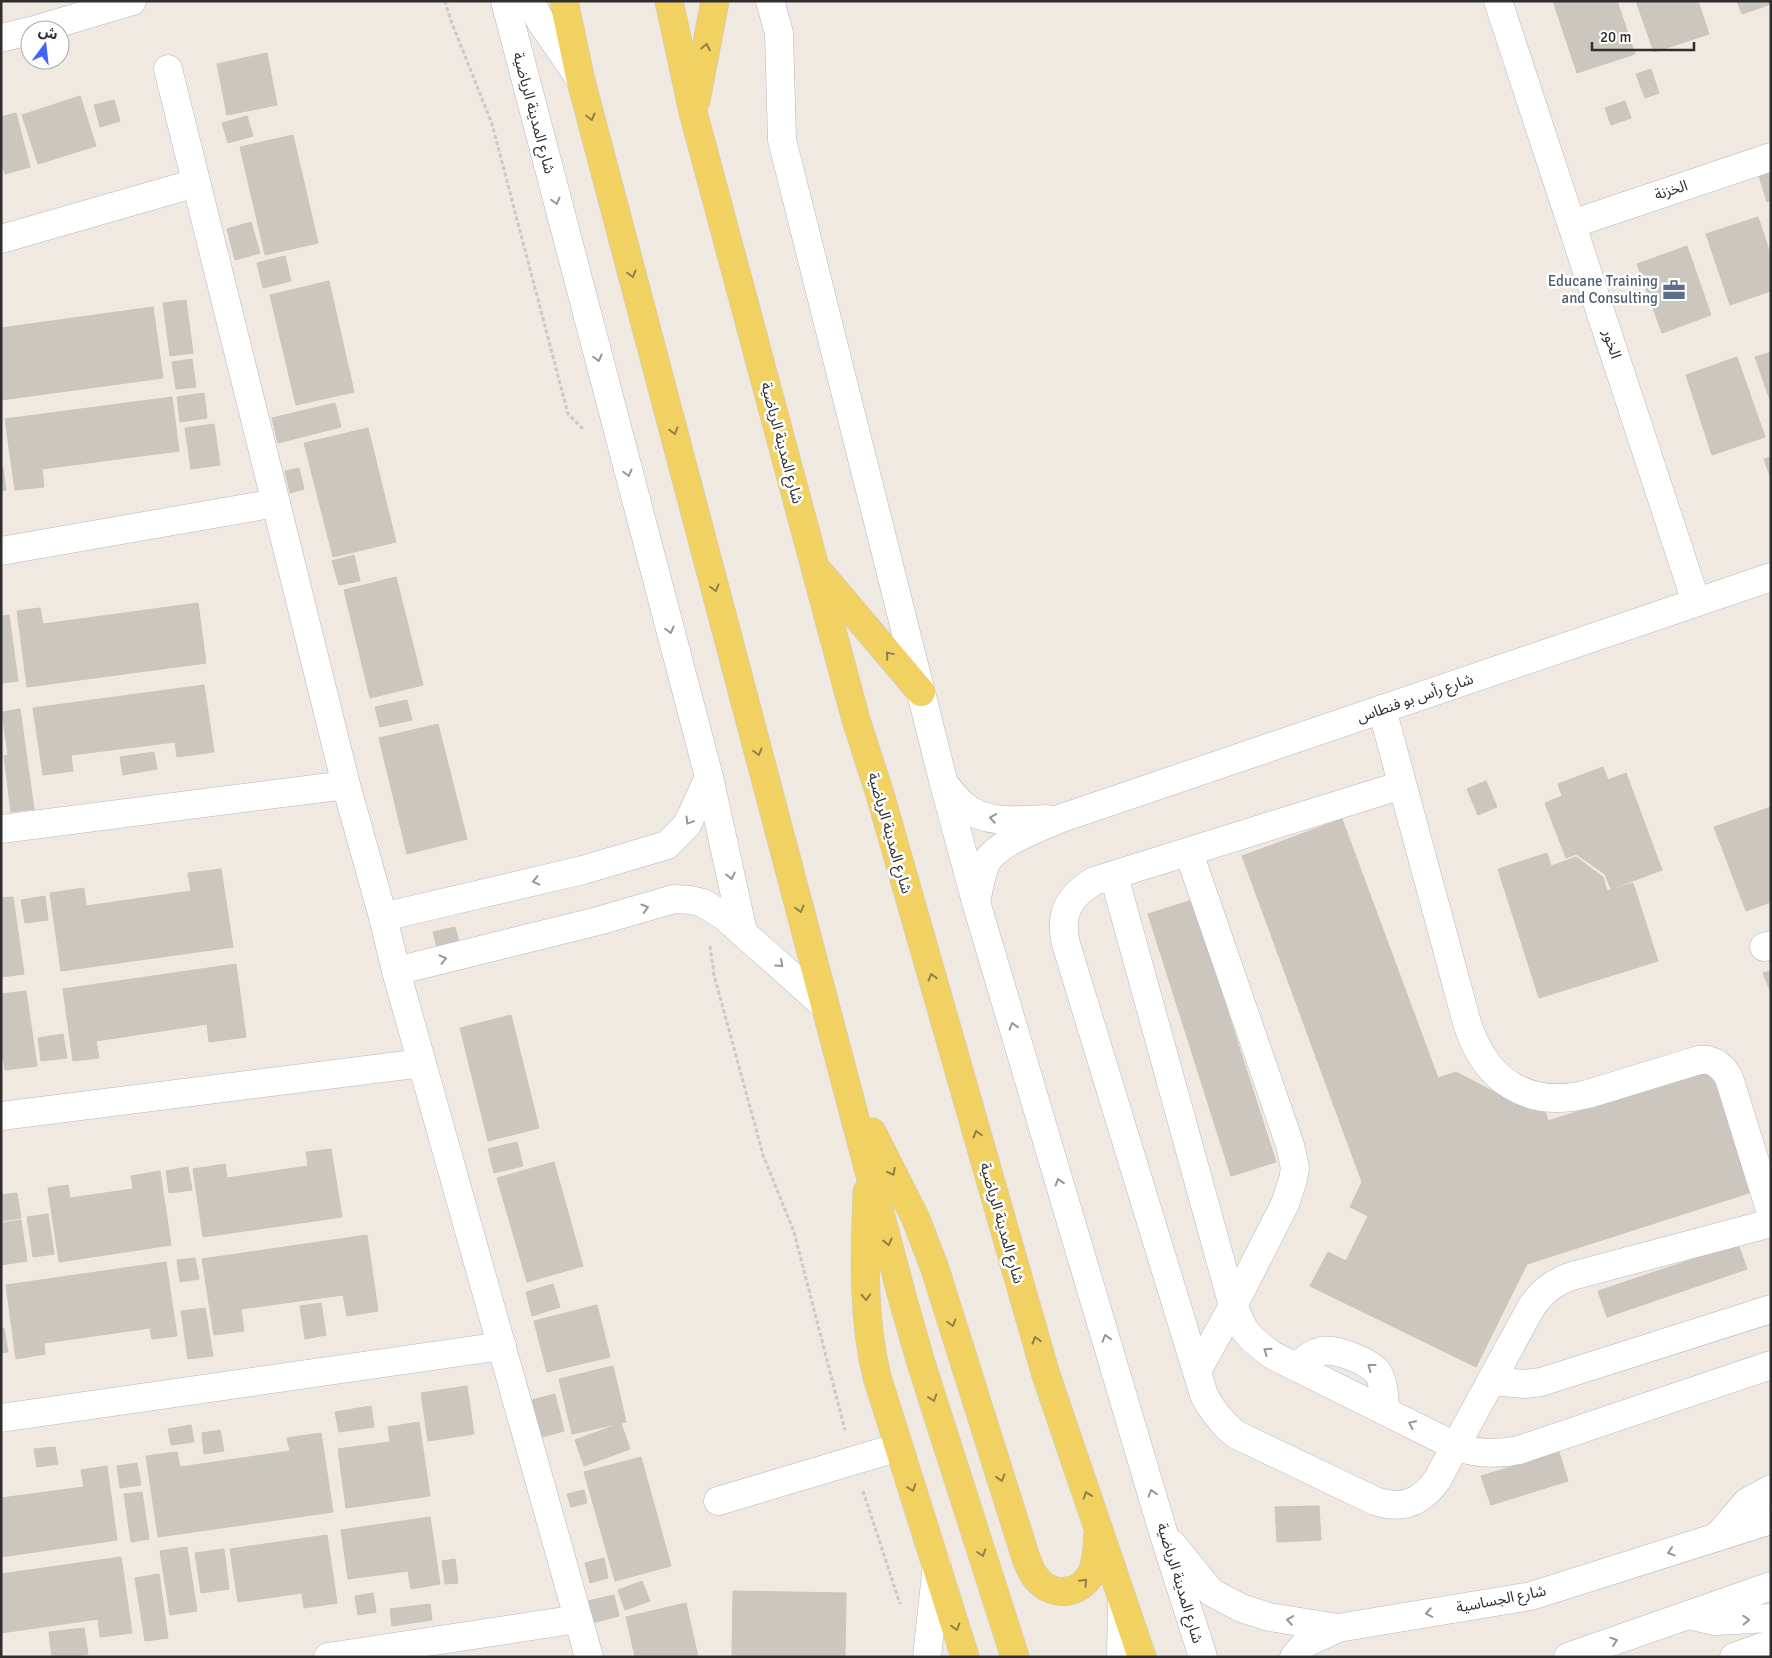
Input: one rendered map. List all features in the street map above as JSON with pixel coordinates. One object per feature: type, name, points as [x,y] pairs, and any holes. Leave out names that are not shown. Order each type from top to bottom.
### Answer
[{"type":"main road","points":[[564,1],[581,81],[921,1363],[1015,1657]]},
{"type":"main road","name":"شارع المدينة الرياضية","points":[[669,1],[693,112],[856,720],[879,792],[1046,1375],[1142,1657]]},
{"type":"main road","points":[[693,112],[714,1]]},
{"type":"main road","points":[[815,568],[921,692]]},
{"type":"main road","points":[[845,1082],[916,1219],[936,1269],[1026,1558],[1036,1578],[1048,1589],[1055,1591],[1062,1592],[1080,1587],[1095,1565],[1099,1528]]},
{"type":"main road","points":[[868,1161],[864,1259],[867,1321],[871,1352],[877,1377],[965,1657]]},
{"type":"street","points":[[68,20],[132,1]]},
{"type":"street","name":"شارع المدينة الرياضية","points":[[505,1],[709,777],[743,932]]},
{"type":"street","points":[[530,1],[541,22],[581,81]]},
{"type":"street","name":"شارع المدينة الرياضية","points":[[770,1],[779,33],[782,140],[944,784],[976,902],[1164,1535],[1203,1657]]},
{"type":"street","name":"الخور","points":[[1498,1],[1696,602]]},
{"type":"street","points":[[1,38],[20,33]]},
{"type":"street","points":[[168,69],[346,784],[396,971],[589,1657]]},
{"type":"street","name":"الخزنة","points":[[1572,224],[1771,157]]},
{"type":"street","points":[[1,240],[196,183]]},
{"type":"street","points":[[1,551],[276,503]]},
{"type":"street","name":"شارع رأس بو فنطاس","points":[[976,902],[986,863],[991,856],[1005,845],[1059,819],[1771,577]]},
{"type":"street","points":[[1382,709],[1470,1032],[1480,1056],[1491,1070],[1519,1090],[1536,1096],[1553,1098],[1571,1098],[1588,1094],[1690,1061],[1708,1060],[1716,1063],[1730,1078],[1771,1212]]},
{"type":"street","points":[[383,917],[583,870],[667,845],[687,825],[709,777]]},
{"type":"street","points":[[1,829],[346,784]]},
{"type":"street","name":"شارع رأس بو فنطاس","points":[[944,784],[963,806],[982,816],[1008,820],[1059,819]]},
{"type":"street","points":[[1402,786],[1094,881],[1071,900],[1064,916],[1063,933],[1204,1395],[1220,1422],[1235,1434],[1375,1501],[1397,1506],[1409,1503],[1420,1498],[1430,1490],[1437,1480],[1532,1306],[1549,1287],[1560,1280],[1584,1272],[1771,1223]]},
{"type":"street","points":[[1189,853],[1294,1156],[1295,1168],[1293,1180],[1284,1204],[1233,1306],[1197,1371]]},
{"type":"street","points":[[1114,876],[1233,1306],[1244,1329],[1252,1339],[1272,1355],[1456,1446],[1487,1454],[1503,1454],[1519,1450],[1771,1365]]},
{"type":"street","points":[[396,971],[598,921],[674,899],[691,900],[703,903],[724,916],[825,1006]]},
{"type":"street","points":[[1,1116],[422,1063]]},
{"type":"street","points":[[1491,1381],[1508,1384],[1541,1382],[1771,1309]]},
{"type":"street","points":[[1,1418],[502,1346]]},
{"type":"street","points":[[718,1502],[899,1447]]},
{"type":"street","points":[[1717,1537],[1748,1502],[1771,1489]]},
{"type":"street","name":"شارع الجساسية","points":[[1338,1628],[1531,1596],[1771,1520]]},
{"type":"street","points":[[1164,1535],[1211,1592],[1241,1608],[1269,1617],[1338,1628]]},
{"type":"street","points":[[927,1657],[937,1564]]},
{"type":"street","points":[[1568,1657],[1771,1586]]},
{"type":"street","points":[[1121,1594],[1121,1657]]},
{"type":"street","points":[[1686,1615],[1716,1621],[1771,1618]]},
{"type":"street","points":[[328,1657],[578,1619]]},
{"type":"street","points":[[1294,1657],[1306,1643],[1338,1628]]},
{"type":"street","points":[[1734,1657],[1771,1644]]},
{"type":"path","points":[[445,1],[492,124],[568,414],[582,429],[594,432],[616,426]]},
{"type":"path","points":[[703,903],[717,985],[763,1155],[794,1232],[853,1461],[902,1611]]},
{"type":"building","points":[[1553,1],[1617,1],[1635,54],[1577,73]]},
{"type":"building","points":[[1636,1],[1698,1],[1709,34],[1654,52]]},
{"type":"building","points":[[1737,1],[1771,1],[1771,4],[1742,14]]},
{"type":"building","points":[[267,53],[277,105],[227,115],[217,64]]},
{"type":"building","points":[[1651,69],[1659,93],[1645,98],[1636,74]]},
{"type":"building","points":[[80,96],[96,146],[38,164],[22,115]]},
{"type":"building","points":[[114,100],[120,121],[100,127],[94,105]]},
{"type":"building","points":[[1625,101],[1631,118],[1611,125],[1605,108]]},
{"type":"building","points":[[16,113],[30,167],[5,174],[1,159],[1,117]]},
{"type":"building","points":[[247,116],[253,136],[228,143],[222,123]]},
{"type":"building","points":[[293,135],[318,243],[265,255],[240,147]]},
{"type":"building","points":[[1771,169],[1771,200],[1767,202],[1758,173]]},
{"type":"building","points":[[1758,217],[1771,256],[1771,291],[1730,305],[1706,234]]},
{"type":"building","points":[[251,222],[260,253],[235,260],[227,229]]},
{"type":"building","name":"Educane Training and Consulting","points":[[1687,246],[1711,315],[1662,333],[1637,264]]},
{"type":"building","points":[[285,256],[291,281],[263,288],[257,263]]},
{"type":"building","points":[[329,281],[354,392],[296,405],[270,295]]},
{"type":"building","points":[[186,300],[193,353],[170,356],[163,303]]},
{"type":"building","points":[[153,307],[163,378],[1,400],[1,328]]},
{"type":"building","points":[[1771,352],[1771,403],[1755,357]]},
{"type":"building","points":[[1737,357],[1765,437],[1712,455],[1686,375]]},
{"type":"building","points":[[192,359],[196,387],[176,389],[172,362]]},
{"type":"building","points":[[204,393],[207,418],[180,422],[177,397]]},
{"type":"building","points":[[172,397],[179,451],[42,469],[44,487],[15,490],[5,419]]},
{"type":"building","points":[[335,403],[341,427],[278,443],[272,418]]},
{"type":"building","points":[[214,424],[220,465],[191,469],[185,428]]},
{"type":"building","points":[[368,428],[396,542],[333,557],[304,443]]},
{"type":"building","points":[[1771,457],[1771,479],[1764,459]]},
{"type":"building","points":[[1,468],[3,468],[6,490],[1,491]]},
{"type":"building","points":[[299,468],[304,489],[290,493],[285,471]]},
{"type":"building","points":[[354,555],[360,581],[339,585],[332,561]]},
{"type":"building","points":[[396,577],[423,685],[370,698],[344,590]]},
{"type":"building","points":[[198,603],[206,663],[27,687],[17,611],[40,608],[43,624]]},
{"type":"building","points":[[9,615],[18,681],[1,683],[1,616]]},
{"type":"building","points":[[204,685],[214,752],[177,757],[175,742],[71,755],[73,771],[43,775],[33,708]]},
{"type":"building","points":[[407,700],[412,720],[380,727],[375,707]]},
{"type":"building","points":[[20,709],[34,809],[11,812],[4,756],[8,755],[2,712]]},
{"type":"building","points":[[438,724],[467,839],[407,854],[379,738]]},
{"type":"building","points":[[154,752],[157,769],[123,775],[120,757]]},
{"type":"building","points":[[1603,767],[1608,780],[1626,773],[1662,870],[1611,889],[1605,874],[1576,854],[1566,858],[1545,803],[1562,796],[1558,784]]},
{"type":"building","points":[[1486,781],[1497,807],[1478,815],[1467,789]]},
{"type":"building","points":[[1771,807],[1771,902],[1746,911],[1714,827]]},
{"type":"building","points":[[1342,819],[1438,1078],[1456,1072],[1521,1106],[1542,1100],[1548,1121],[1711,1069],[1752,1192],[1527,1264],[1476,1367],[1310,1286],[1328,1252],[1346,1261],[1368,1216],[1350,1207],[1362,1182],[1242,856]]},
{"type":"building","points":[[1547,853],[1551,866],[1576,857],[1603,877],[1607,891],[1633,883],[1658,961],[1539,998],[1498,869]]},
{"type":"building","points":[[221,869],[233,947],[61,971],[50,893],[84,888],[86,906],[191,891],[188,873]]},
{"type":"building","points":[[45,896],[48,920],[25,923],[21,900]]},
{"type":"building","points":[[13,897],[24,974],[1,977],[1,898]]},
{"type":"building","points":[[1192,900],[1276,1162],[1231,1176],[1148,914]]},
{"type":"building","points":[[455,927],[460,945],[438,951],[433,932]]},
{"type":"building","points":[[236,964],[246,1037],[209,1042],[207,1024],[96,1041],[99,1058],[73,1061],[63,989]]},
{"type":"building","points":[[1771,971],[1771,993],[1763,973]]},
{"type":"building","points":[[26,991],[37,1066],[5,1070],[3,1058],[1,1059],[1,994]]},
{"type":"building","points":[[511,1015],[539,1128],[488,1141],[460,1028]]},
{"type":"building","points":[[63,1034],[67,1058],[41,1061],[38,1038]]},
{"type":"building","points":[[517,1142],[523,1166],[494,1173],[488,1149]]},
{"type":"building","points":[[331,1149],[342,1217],[203,1237],[193,1169],[225,1164],[227,1178],[308,1166],[306,1152]]},
{"type":"building","points":[[554,1162],[583,1266],[527,1282],[497,1178]]},
{"type":"building","points":[[188,1167],[192,1190],[169,1193],[166,1171]]},
{"type":"building","points":[[160,1171],[171,1245],[59,1262],[48,1188],[68,1185],[70,1198],[133,1189],[131,1176]]},
{"type":"building","points":[[17,1193],[21,1218],[1,1221],[1,1195]]},
{"type":"building","points":[[48,1214],[54,1254],[33,1257],[27,1217]]},
{"type":"building","points":[[21,1220],[27,1261],[1,1265],[1,1223]]},
{"type":"building","points":[[367,1235],[378,1311],[347,1316],[343,1295],[241,1309],[244,1331],[214,1335],[202,1259]]},
{"type":"building","points":[[1738,1244],[1747,1269],[1607,1317],[1598,1291]]},
{"type":"building","points":[[195,1258],[199,1279],[180,1282],[177,1260]]},
{"type":"building","points":[[166,1262],[177,1336],[152,1339],[150,1328],[44,1343],[45,1354],[16,1359],[6,1285]]},
{"type":"building","points":[[553,1284],[560,1307],[532,1316],[526,1292]]},
{"type":"building","points":[[321,1303],[326,1335],[305,1339],[300,1306]]},
{"type":"building","points":[[597,1305],[610,1357],[547,1372],[534,1321]]},
{"type":"building","points":[[205,1308],[213,1356],[188,1359],[181,1311]]},
{"type":"building","points":[[4,1328],[8,1352],[1,1353],[1,1329]]},
{"type":"building","points":[[613,1366],[626,1422],[572,1434],[559,1379]]},
{"type":"building","points":[[467,1386],[474,1434],[428,1441],[421,1393]]},
{"type":"building","points":[[555,1394],[564,1431],[542,1437],[532,1400]]},
{"type":"building","points":[[371,1406],[374,1427],[339,1432],[335,1412]]},
{"type":"building","points":[[419,1422],[430,1496],[346,1508],[338,1449],[390,1442],[388,1427]]},
{"type":"building","points":[[621,1423],[630,1449],[584,1466],[575,1440]]},
{"type":"building","points":[[191,1425],[194,1442],[171,1445],[168,1429]]},
{"type":"building","points":[[220,1430],[224,1451],[204,1454],[202,1433]]},
{"type":"building","points":[[321,1433],[333,1512],[158,1537],[146,1456],[177,1452],[180,1467],[290,1451],[287,1438]]},
{"type":"building","points":[[55,1447],[58,1464],[37,1467],[34,1449]]},
{"type":"building","points":[[1559,1452],[1568,1481],[1491,1505],[1481,1476]]},
{"type":"building","points":[[641,1457],[671,1566],[615,1581],[584,1472]]},
{"type":"building","points":[[137,1463],[141,1485],[120,1488],[117,1466]]},
{"type":"building","points":[[107,1466],[117,1540],[1,1557],[1,1498],[84,1487],[81,1470]]},
{"type":"building","points":[[584,1490],[587,1503],[571,1507],[567,1494]]},
{"type":"building","points":[[142,1492],[149,1539],[131,1542],[124,1494]]},
{"type":"building","points":[[1319,1506],[1321,1540],[1277,1542],[1275,1507]]},
{"type":"building","points":[[430,1517],[440,1584],[411,1589],[408,1571],[348,1579],[341,1530]]},
{"type":"building","points":[[327,1535],[337,1603],[304,1608],[302,1593],[238,1602],[230,1549]]},
{"type":"building","points":[[187,1547],[197,1611],[170,1615],[160,1551]]},
{"type":"building","points":[[224,1549],[229,1589],[201,1593],[195,1553]]},
{"type":"building","points":[[121,1557],[132,1633],[100,1637],[98,1619],[1,1633],[1,1574]]},
{"type":"building","points":[[604,1558],[608,1578],[590,1583],[585,1563]]},
{"type":"building","points":[[455,1559],[458,1583],[445,1584],[442,1561]]},
{"type":"building","points":[[159,1574],[168,1638],[145,1641],[135,1578]]},
{"type":"building","points":[[642,1581],[650,1601],[625,1610],[618,1590]]},
{"type":"building","points":[[733,1591],[846,1593],[845,1657],[732,1657]]},
{"type":"building","points":[[373,1593],[376,1612],[358,1615],[355,1596]]},
{"type":"building","points":[[614,1595],[619,1616],[592,1623],[587,1601]]},
{"type":"building","points":[[686,1603],[698,1657],[635,1657],[626,1617]]},
{"type":"building","points":[[430,1604],[432,1620],[392,1626],[390,1609]]},
{"type":"building","points":[[84,1628],[88,1654],[52,1657],[49,1632]]},
{"type":"place","name":"Educane Training and Consulting","points":[[1674,290]]}]
